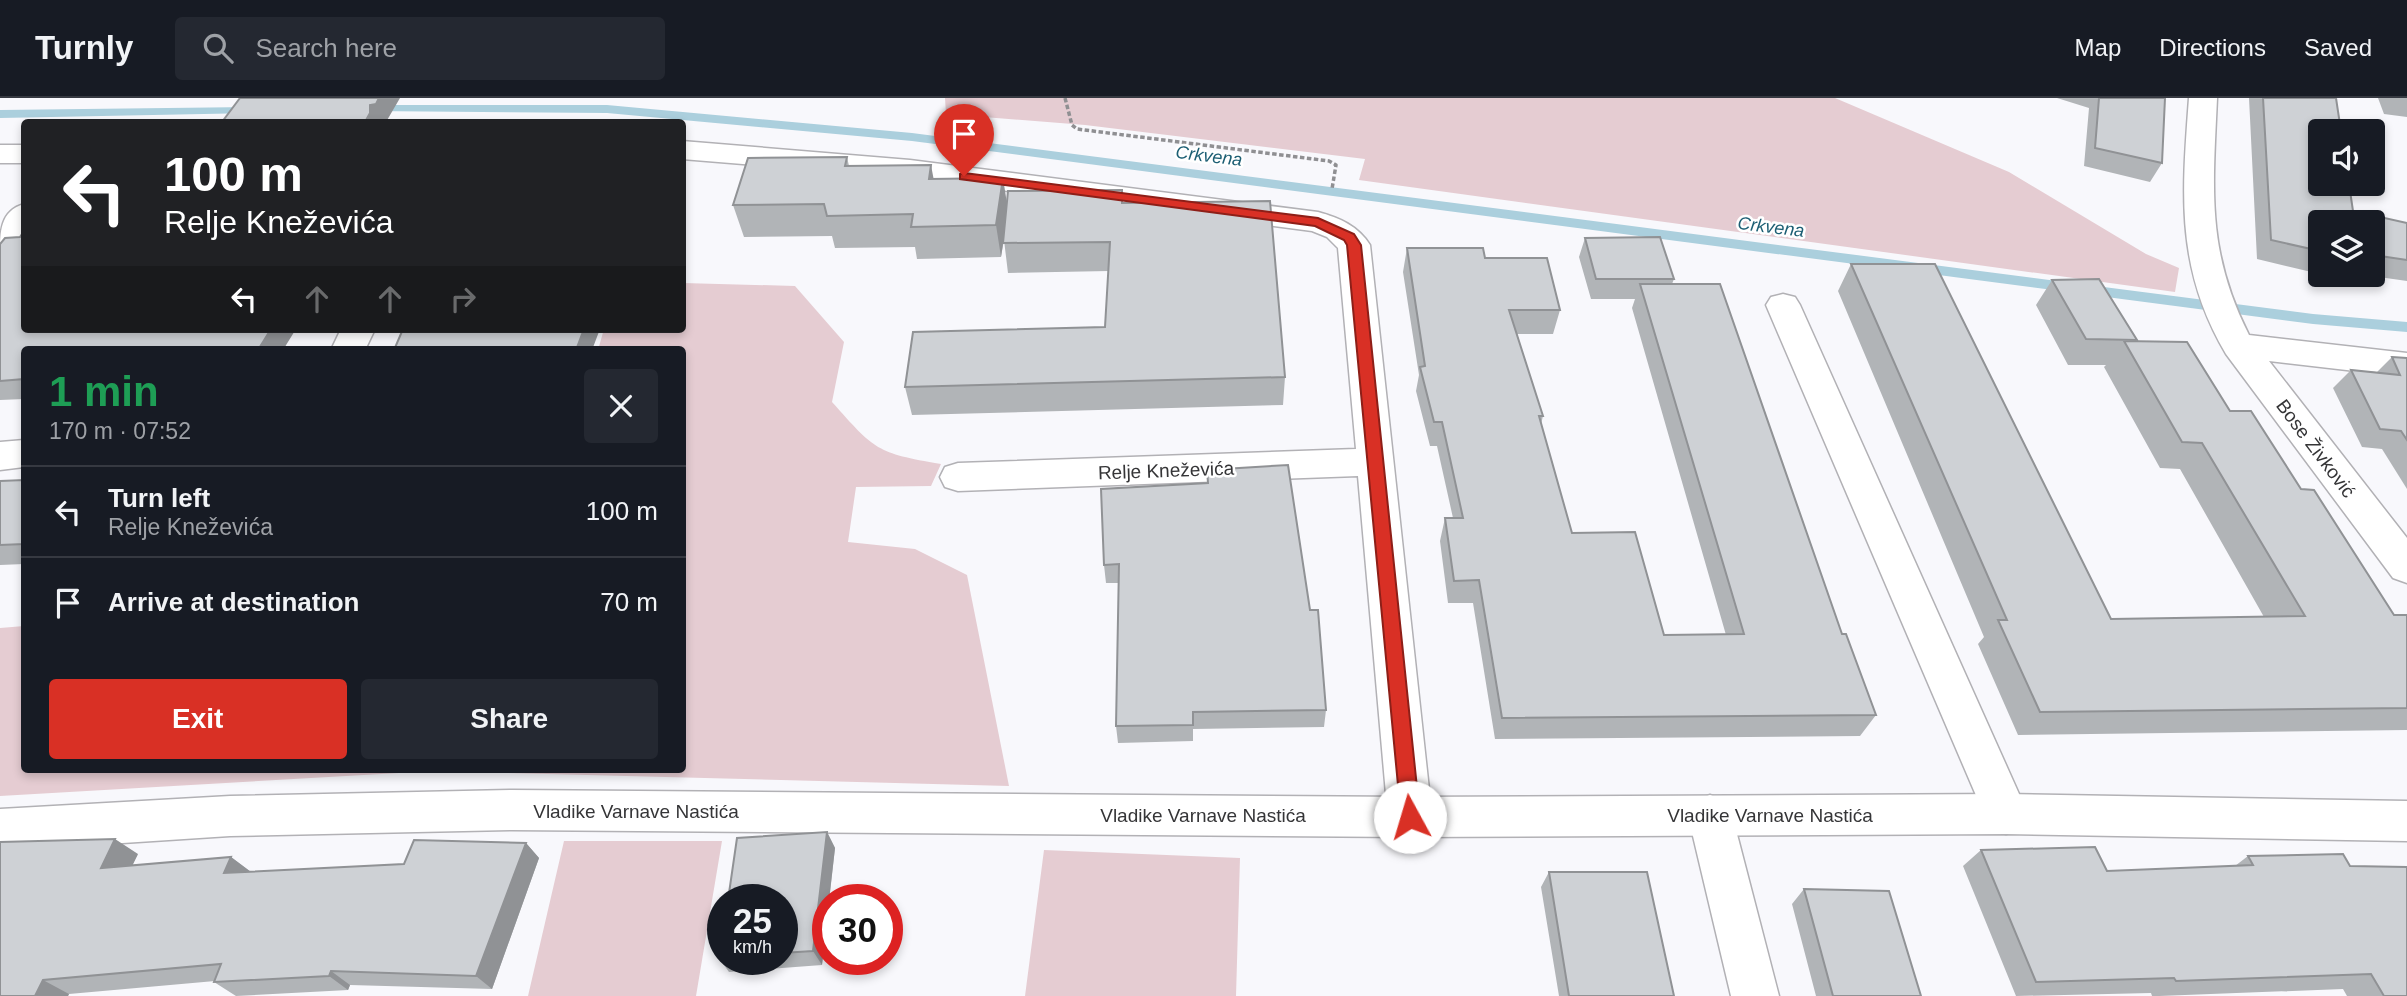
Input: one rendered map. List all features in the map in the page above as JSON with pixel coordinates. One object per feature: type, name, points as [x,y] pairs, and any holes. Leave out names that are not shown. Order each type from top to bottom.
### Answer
[{"type":"street","name":"Bose Živković","points":[[2203,98],[2200,242],[2208,275],[2233,336],[2407,568]]},
{"type":"street","points":[[686,149],[910,169],[1318,222],[1338,230],[1354,245],[1410,817]]},
{"type":"street","points":[[0,154],[21,153]]},
{"type":"street","points":[[0,244],[21,218]]},
{"type":"street","points":[[1783,305],[2006,814]]},
{"type":"street","points":[[2233,336],[2407,365]]},
{"type":"street","points":[[0,456],[21,454]]},
{"type":"street","name":"Relje Kneževića","points":[[958,477],[1374,462]]},
{"type":"street","name":"Vladike Varnave Nastića","points":[[0,830],[230,816],[512,810],[1410,817],[2006,814],[2407,821]]},
{"type":"street","points":[[1710,815],[1755,996]]},
{"type":"path","points":[[1065,98],[1072,125],[1077,129],[1329,161],[1336,165],[1334,175]]},
{"type":"shaded area","points":[[945,98],[1835,98],[2009,172],[2146,254],[2179,268],[2175,292],[1359,180],[1365,159],[1085,125],[946,114]]},
{"type":"shaded area","points":[[686,283],[795,286],[844,342],[832,402],[878,447],[903,456],[941,464],[931,486],[856,487],[848,542],[915,549],[967,575],[1009,786],[511,773],[686,773],[686,346],[599,346],[603,333],[686,333]]},
{"type":"shaded area","points":[[21,626],[21,773],[399,773],[0,796],[0,628]]},
{"type":"shaded area","points":[[564,841],[722,841],[715,884],[707,884],[707,930],[696,996],[528,996]]},
{"type":"shaded area","points":[[1044,850],[1240,858],[1236,996],[1025,996]]},
{"type":"building","points":[[240,98],[379,98],[376,104],[370,105],[367,119],[224,119]]},
{"type":"building","points":[[2099,98],[2165,98],[2162,163],[2095,148]]},
{"type":"building","points":[[2263,98],[2336,98],[2339,119],[2308,119],[2308,196],[2351,196],[2353,210],[2308,210],[2308,248],[2271,240]]},
{"type":"building","points":[[847,157],[845,166],[931,165],[929,179],[1003,178],[996,225],[911,227],[913,214],[827,216],[824,204],[733,205],[748,158]]},
{"type":"building","points":[[1122,190],[1122,203],[1270,201],[1285,377],[905,387],[913,332],[1105,327],[1110,242],[1003,243],[1008,191]]},
{"type":"building","points":[[2385,218],[2407,223],[2407,260],[2385,257]]},
{"type":"building","points":[[20,237],[21,333],[269,333],[260,346],[21,346],[21,379],[0,381],[0,244],[5,238]]},
{"type":"building","points":[[1660,237],[1674,279],[1596,279],[1585,238]]},
{"type":"building","points":[[1407,248],[1483,248],[1485,258],[1547,258],[1560,310],[1509,310],[1543,416],[1539,416],[1572,533],[1635,532],[1664,635],[1744,634],[1640,284],[1720,284],[1842,634],[1846,634],[1876,715],[1502,718],[1479,580],[1454,581],[1445,518],[1463,518],[1442,422],[1434,422],[1420,367],[1425,366]]},
{"type":"building","points":[[1851,264],[1935,264],[2111,619],[2305,616],[2202,443],[2182,442],[2124,341],[2187,342],[2230,411],[2251,411],[2301,489],[2314,490],[2394,615],[2407,615],[2407,708],[2040,712],[1998,620],[2007,620]]},
{"type":"building","points":[[2099,279],[2137,340],[2086,339],[2052,280]]},
{"type":"building","points":[[401,333],[582,333],[578,346],[396,346]]},
{"type":"building","points":[[2392,357],[2407,358],[2407,440],[2401,431],[2380,429],[2351,370],[2400,375]]},
{"type":"building","points":[[1288,465],[1310,610],[1318,610],[1326,710],[1193,712],[1193,725],[1116,726],[1119,564],[1104,565],[1101,489],[1208,483],[1207,470]]},
{"type":"building","points":[[21,480],[21,544],[0,545],[0,481]]},
{"type":"building","points":[[827,832],[821,884],[812,884],[812,951],[798,952],[798,884],[730,884],[737,838]]},
{"type":"building","points":[[115,839],[101,868],[231,857],[224,873],[404,864],[414,840],[526,843],[476,976],[331,971],[329,976],[214,982],[221,964],[43,980],[35,996],[0,996],[0,842]]},
{"type":"building","points":[[2095,847],[2107,871],[2253,865],[2248,856],[2343,854],[2350,866],[2407,867],[2407,996],[2384,996],[2371,974],[2176,981],[2174,978],[2036,982],[1981,850]]},
{"type":"building","points":[[1549,872],[1647,872],[1674,996],[1569,996]]},
{"type":"building","points":[[1804,889],[1889,891],[1921,996],[1833,996]]},
{"type":"waterway","name":"Crkvena","points":[[372,109],[607,109],[912,137],[2313,319],[2407,327]]},
{"type":"waterway","name":"Crkvena","points":[[0,114],[251,111]]},
{"type":"route","points":[[964,176],[1318,222],[1349,237],[1354,245],[1410,817]]}]
